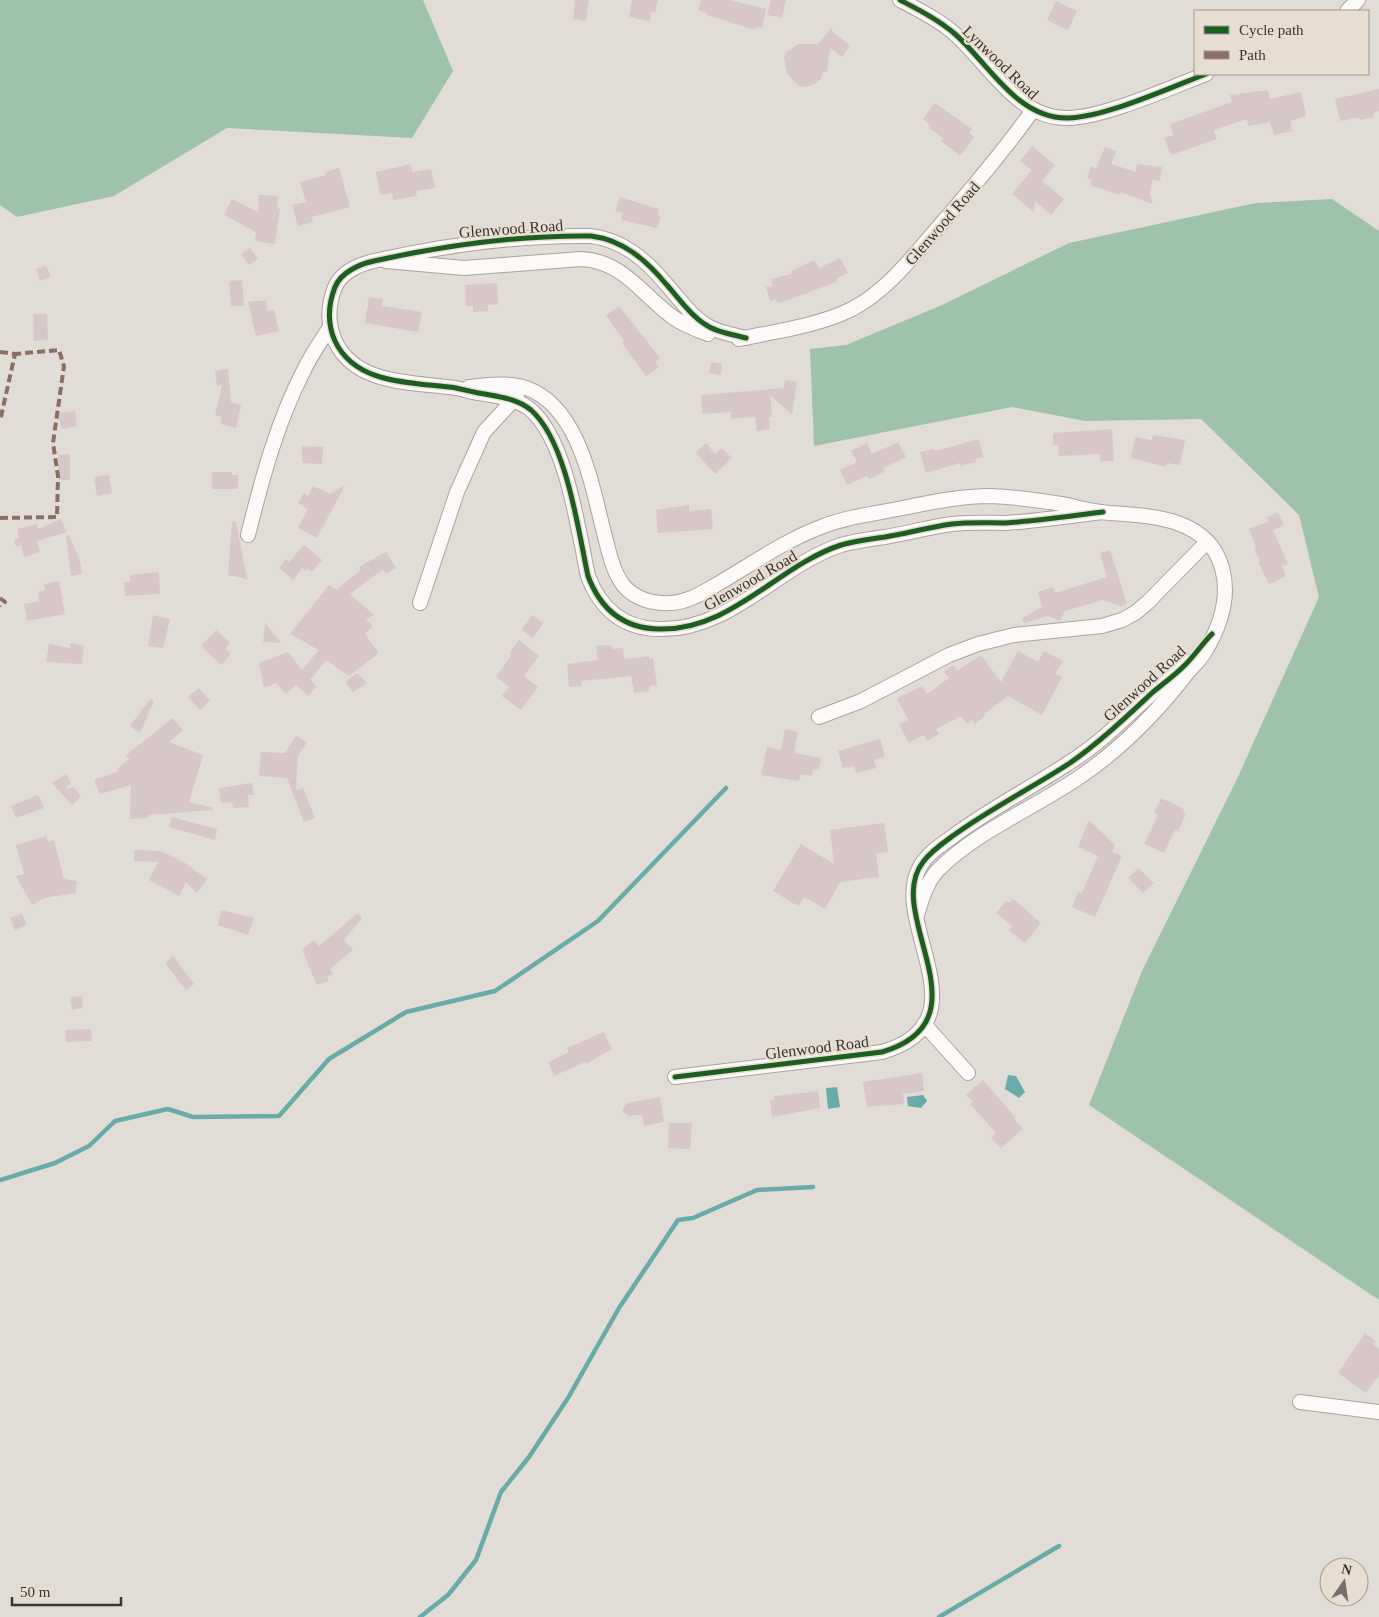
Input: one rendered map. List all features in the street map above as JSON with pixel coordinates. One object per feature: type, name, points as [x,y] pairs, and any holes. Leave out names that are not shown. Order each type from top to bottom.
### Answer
[{"type":"street","name":"Lynwood Road","points":[[900,0],[949,29],[1008,89],[1033,110],[1057,117],[1069,118],[1090,114],[1203,75]]},
{"type":"street","points":[[1348,10],[1358,0]]},
{"type":"street","name":"Glenwood Road","points":[[376,260],[464,268],[581,259],[597,260],[618,269],[677,320],[722,338],[735,340],[795,328],[851,310],[870,298],[904,268],[947,218],[1033,110]]},
{"type":"street","name":"Glenwood Road","points":[[746,338],[717,331],[704,324],[688,311],[644,260],[621,245],[601,237],[556,236],[463,243],[376,260],[352,269],[337,282],[329,307],[330,327],[343,355],[369,373],[401,382],[456,388],[513,400],[532,412],[547,432],[565,474],[588,576],[594,590],[609,611],[620,620],[648,628],[683,628],[709,619],[729,610],[816,557],[841,545],[952,524],[1005,523],[1103,512]]},
{"type":"street","points":[[248,535],[262,482],[289,404],[304,369],[330,327]]},
{"type":"street","name":"Glenwood Road","points":[[456,388],[499,385],[526,388],[551,404],[575,436],[586,462],[609,553],[617,575],[627,590],[635,596],[650,602],[669,604],[692,598],[806,533],[853,517],[949,499],[974,497],[1056,503],[1103,512],[1167,519],[1188,526],[1207,542],[1221,563],[1226,588],[1221,618],[1212,634],[1184,666],[1096,744],[1068,764],[963,829],[929,855],[922,863],[914,881],[912,897],[926,952],[931,984],[931,1006],[924,1024],[903,1044],[882,1052],[675,1077]]},
{"type":"street","points":[[420,603],[457,492],[484,432],[526,388]]},
{"type":"street","points":[[820,717],[862,701],[949,655],[978,644],[1014,635],[1102,626],[1122,620],[1136,613],[1147,603],[1207,542]]},
{"type":"street","points":[[924,1024],[968,1072]]},
{"type":"street","points":[[1300,1402],[1379,1412]]},
{"type":"green space","points":[[0,0],[423,0],[453,71],[412,138],[227,128],[114,196],[17,217],[0,205]]},
{"type":"green space","points":[[1332,199],[1379,231],[1379,1300],[1089,1105],[1142,971],[1237,779],[1319,597],[1299,515],[1201,419],[1085,421],[1012,407],[814,446],[810,349],[846,345],[942,305],[1069,243],[1256,203]]},
{"type":"water","points":[[1008,1075],[1016,1076],[1025,1092],[1019,1098],[1005,1089]]},
{"type":"water","points":[[837,1087],[840,1107],[828,1109],[826,1088]]},
{"type":"water","points":[[923,1095],[927,1101],[921,1108],[908,1106],[907,1097]]},
{"type":"building","points":[[575,0],[589,0],[586,21],[573,19]]},
{"type":"building","points":[[632,0],[658,0],[655,13],[651,12],[650,21],[629,17]]},
{"type":"building","points":[[701,0],[729,0],[766,9],[762,28],[756,27],[755,30],[707,15],[707,13],[698,10]]},
{"type":"building","points":[[771,0],[786,0],[782,18],[767,15]]},
{"type":"building","points":[[1056,1],[1077,11],[1068,30],[1047,20]]},
{"type":"building","points":[[832,27],[832,31],[850,46],[842,57],[830,48],[827,72],[823,71],[821,79],[814,84],[806,87],[798,86],[787,73],[784,57],[787,52],[798,44],[818,44]]},
{"type":"building","points":[[1379,89],[1379,111],[1373,113],[1374,117],[1360,120],[1359,117],[1340,121],[1335,99]]},
{"type":"building","points":[[1268,90],[1270,99],[1301,92],[1306,116],[1290,121],[1292,131],[1274,135],[1270,122],[1248,126],[1247,119],[1214,130],[1217,139],[1171,155],[1164,138],[1174,135],[1170,124],[1232,102],[1230,95]]},
{"type":"building","points":[[935,103],[972,129],[969,133],[974,137],[960,156],[941,141],[943,138],[928,127],[930,125],[923,119]]},
{"type":"building","points":[[1032,146],[1055,165],[1042,181],[1064,199],[1051,215],[1035,201],[1034,212],[1012,194],[1032,170],[1020,161]]},
{"type":"building","points":[[1105,147],[1116,151],[1111,164],[1136,172],[1137,164],[1162,167],[1160,181],[1152,180],[1150,194],[1153,204],[1120,192],[1119,195],[1090,185],[1092,180],[1087,178],[1091,166],[1096,168]]},
{"type":"building","points":[[411,164],[412,172],[431,169],[435,188],[416,191],[417,196],[393,200],[392,193],[380,195],[376,172]]},
{"type":"building","points":[[339,168],[350,207],[312,217],[313,222],[298,226],[292,205],[306,202],[300,182],[326,175],[325,172]]},
{"type":"building","points":[[259,195],[278,196],[277,209],[280,208],[275,244],[255,241],[256,232],[224,215],[232,199],[258,212]]},
{"type":"building","points":[[620,197],[659,209],[658,216],[661,217],[657,228],[621,220],[623,213],[615,211]]},
{"type":"building","points":[[250,248],[258,259],[249,265],[241,254]]},
{"type":"building","points":[[840,258],[848,273],[837,278],[838,281],[789,300],[777,303],[776,299],[770,301],[766,287],[773,286],[771,279],[792,274],[791,271],[814,260],[819,268]]},
{"type":"building","points":[[46,265],[51,277],[40,281],[36,269]]},
{"type":"building","points":[[242,280],[244,306],[231,306],[229,281]]},
{"type":"building","points":[[497,283],[498,304],[488,305],[488,311],[473,312],[473,306],[466,306],[465,285]]},
{"type":"building","points":[[369,297],[383,299],[382,306],[422,312],[418,332],[365,323]]},
{"type":"building","points":[[266,300],[267,311],[274,310],[279,331],[256,336],[248,302]]},
{"type":"building","points":[[619,306],[660,358],[655,362],[659,367],[646,376],[622,343],[624,341],[606,315]]},
{"type":"building","points":[[33,314],[47,314],[48,340],[34,341]]},
{"type":"building","points":[[711,362],[722,364],[721,375],[709,373]]},
{"type":"building","points":[[228,369],[231,402],[241,405],[236,428],[220,424],[222,417],[215,415],[222,385],[217,386],[215,371]]},
{"type":"building","points":[[785,380],[797,382],[792,415],[770,395],[772,417],[769,417],[770,429],[757,431],[755,417],[731,419],[731,412],[702,414],[701,395],[784,388]]},
{"type":"building","points":[[75,411],[77,426],[61,429],[59,413]]},
{"type":"building","points":[[1112,429],[1114,461],[1100,461],[1100,454],[1059,456],[1058,445],[1053,445],[1053,433]]},
{"type":"building","points":[[1153,435],[1185,440],[1180,465],[1167,463],[1166,467],[1131,458],[1135,437],[1152,440]]},
{"type":"building","points":[[979,439],[983,457],[975,459],[976,462],[961,466],[960,463],[926,473],[920,452],[934,449],[935,451]]},
{"type":"building","points":[[898,442],[906,457],[883,468],[884,472],[869,479],[867,476],[847,485],[840,470],[857,462],[851,451],[867,443],[872,454]]},
{"type":"building","points":[[706,443],[715,454],[722,448],[732,458],[715,474],[696,453]]},
{"type":"building","points":[[302,446],[323,447],[322,464],[302,463]]},
{"type":"building","points":[[70,454],[70,480],[59,480],[58,455]]},
{"type":"building","points":[[212,472],[232,472],[232,475],[238,475],[238,489],[212,489]]},
{"type":"building","points":[[109,475],[112,493],[97,496],[94,477]]},
{"type":"building","points":[[345,485],[317,538],[298,528],[308,509],[298,503],[304,493],[308,496],[313,486],[330,494]]},
{"type":"building","points":[[689,505],[689,511],[711,509],[713,529],[658,533],[656,510]]},
{"type":"building","points":[[1278,512],[1284,525],[1273,530],[1288,564],[1282,566],[1286,576],[1269,584],[1258,562],[1260,561],[1249,529],[1269,521],[1267,517]]},
{"type":"building","points":[[61,519],[67,532],[37,541],[40,552],[24,557],[21,545],[16,547],[14,540],[19,538],[17,529],[37,524],[38,529]]},
{"type":"building","points":[[232,522],[236,522],[247,579],[228,575]]},
{"type":"building","points":[[69,535],[80,560],[82,574],[71,576],[66,536]]},
{"type":"building","points":[[304,545],[322,560],[312,572],[307,568],[306,571],[302,568],[293,580],[279,568],[286,559],[289,562]]},
{"type":"building","points":[[1110,550],[1127,604],[1120,606],[1103,600],[1065,611],[1060,621],[1048,616],[1024,623],[1022,618],[1042,607],[1038,592],[1053,587],[1055,593],[1107,577],[1100,553]]},
{"type":"building","points":[[386,552],[396,568],[386,574],[383,569],[350,594],[374,615],[366,619],[373,626],[365,634],[379,653],[349,676],[326,660],[310,680],[317,686],[308,696],[296,685],[286,694],[276,683],[264,688],[259,663],[288,652],[302,670],[319,650],[290,634],[329,585],[336,590],[361,570],[359,567]]},
{"type":"building","points":[[159,572],[160,594],[125,596],[124,582],[130,582],[130,575]]},
{"type":"building","points":[[59,581],[65,614],[27,621],[24,604],[39,601],[38,592],[45,590],[44,584]]},
{"type":"building","points":[[153,615],[170,619],[163,648],[148,646]]},
{"type":"building","points":[[532,615],[543,623],[533,638],[521,630]]},
{"type":"building","points":[[265,623],[281,643],[263,642]]},
{"type":"building","points":[[216,630],[230,643],[225,648],[231,654],[221,665],[201,646]]},
{"type":"building","points":[[519,640],[539,656],[524,676],[538,687],[521,710],[502,696],[509,687],[496,677],[511,656],[509,654]]},
{"type":"building","points":[[70,643],[84,645],[82,664],[46,662],[49,644],[70,648]]},
{"type":"building","points":[[611,645],[612,649],[623,648],[624,659],[649,656],[649,659],[653,658],[657,685],[649,686],[650,691],[634,693],[631,676],[581,681],[582,686],[569,687],[567,664],[598,660],[596,646]]},
{"type":"building","points":[[1018,651],[1038,662],[1044,651],[1063,661],[1055,674],[1062,677],[1042,715],[1008,696],[984,714],[985,716],[975,724],[972,720],[967,724],[961,716],[936,729],[939,734],[927,741],[924,735],[909,743],[899,724],[908,720],[897,698],[922,686],[927,694],[949,678],[944,672],[953,665],[957,671],[981,655],[1001,682]]},
{"type":"building","points":[[357,673],[367,683],[353,692],[345,682]]},
{"type":"building","points":[[199,688],[210,701],[200,710],[188,697]]},
{"type":"building","points":[[150,699],[154,701],[140,733],[130,726]]},
{"type":"building","points":[[173,718],[183,730],[169,742],[203,755],[189,802],[213,808],[213,810],[149,815],[148,818],[130,819],[131,785],[100,794],[94,780],[119,771],[117,769],[129,759],[126,755]]},
{"type":"building","points":[[785,729],[798,732],[794,753],[821,758],[819,770],[813,769],[812,776],[801,774],[799,781],[761,775],[767,747],[781,750]]},
{"type":"building","points":[[296,736],[307,742],[298,756],[296,790],[303,788],[315,818],[304,822],[287,778],[259,776],[261,752],[285,753]]},
{"type":"building","points":[[880,739],[885,757],[874,760],[876,768],[856,773],[854,766],[843,768],[838,751]]},
{"type":"building","points":[[66,774],[71,782],[65,790],[74,787],[81,797],[72,805],[60,792],[62,791],[59,791],[52,783]]},
{"type":"building","points":[[252,783],[254,795],[248,795],[249,807],[233,808],[232,802],[221,803],[219,788]]},
{"type":"building","points":[[38,795],[44,808],[16,818],[11,806]]},
{"type":"building","points":[[1161,798],[1184,809],[1183,812],[1186,814],[1178,831],[1175,830],[1164,853],[1144,844],[1158,815],[1154,813]]},
{"type":"building","points":[[172,817],[217,829],[215,840],[169,827]]},
{"type":"building","points":[[1089,820],[1115,845],[1112,852],[1122,856],[1095,917],[1072,907],[1078,892],[1082,893],[1098,856],[1078,847]]},
{"type":"building","points":[[884,823],[888,852],[876,853],[879,877],[840,882],[825,909],[804,897],[798,906],[773,891],[801,844],[834,864],[830,830]]},
{"type":"building","points":[[46,836],[48,842],[54,840],[64,879],[77,881],[76,893],[44,898],[32,905],[16,876],[24,874],[16,845]]},
{"type":"building","points":[[134,850],[161,851],[185,863],[207,879],[197,893],[186,882],[179,896],[149,880],[158,862],[134,861]]},
{"type":"building","points":[[1138,868],[1154,883],[1143,893],[1128,878]]},
{"type":"building","points":[[1013,899],[1041,923],[1025,943],[1009,930],[1012,926],[996,913],[1006,901],[1009,903]]},
{"type":"building","points":[[221,910],[254,918],[248,935],[218,925]]},
{"type":"building","points":[[22,913],[27,925],[15,930],[10,918]]},
{"type":"building","points":[[358,913],[362,918],[344,940],[353,950],[330,969],[333,974],[327,976],[329,981],[317,985],[302,950],[314,940],[319,946]]},
{"type":"building","points":[[173,956],[194,984],[186,990],[165,963]]},
{"type":"building","points":[[82,996],[83,1008],[72,1010],[70,997]]},
{"type":"building","points":[[91,1029],[92,1041],[66,1042],[65,1030]]},
{"type":"building","points":[[604,1032],[612,1049],[586,1064],[585,1062],[554,1076],[548,1062],[569,1052],[567,1048]]},
{"type":"building","points":[[922,1073],[924,1091],[903,1094],[904,1104],[867,1107],[863,1082]]},
{"type":"building","points":[[983,1080],[1016,1118],[1014,1119],[1023,1129],[1001,1148],[991,1138],[996,1133],[970,1104],[973,1102],[966,1095]]},
{"type":"building","points":[[818,1091],[820,1108],[772,1117],[770,1101],[774,1100],[774,1096]]},
{"type":"building","points":[[660,1097],[664,1122],[644,1126],[642,1115],[629,1116],[623,1112],[623,1108],[627,1103]]},
{"type":"building","points":[[669,1123],[692,1123],[690,1149],[668,1148]]},
{"type":"building","points":[[1365,1333],[1376,1341],[1373,1344],[1379,1349],[1379,1375],[1366,1393],[1338,1373]]},
{"type":"waterway","points":[[0,1180],[55,1163],[89,1146],[115,1121],[168,1109],[193,1117],[279,1116],[329,1059],[406,1012],[495,991],[598,921],[726,788]]},
{"type":"waterway","points":[[420,1617],[448,1595],[476,1560],[501,1492],[529,1457],[568,1398],[619,1308],[678,1220],[693,1218],[757,1190],[813,1187]]},
{"type":"waterway","points":[[939,1617],[1059,1546]]},
{"type":"marked path","points":[[0,518],[57,517],[58,476],[53,443],[64,366],[59,350],[15,354]]},
{"type":"marked path","points":[[0,352],[15,354],[0,421]]},
{"type":"marked path","points":[[0,598],[5,602],[0,606]]},
{"type":"cycle path","points":[[900,0],[949,29],[968,46],[1005,88],[1034,110],[1050,116],[1068,118],[1100,113],[1203,75]]},
{"type":"cycle path","points":[[746,338],[718,331],[703,323],[688,310],[658,275],[633,252],[603,238],[591,236],[536,237],[482,242],[428,250],[369,262],[352,269],[342,277],[335,287],[330,307],[331,328],[335,341],[345,356],[357,366],[372,374],[405,382],[456,388],[503,397],[521,403],[531,410],[543,424],[554,443],[562,464],[575,512],[588,576],[593,587],[599,598],[614,614],[634,625],[645,628],[684,627],[708,620],[753,596],[796,567],[841,545],[952,524],[1005,523],[1103,512]]},
{"type":"cycle path","points":[[675,1077],[882,1052],[913,1037],[929,1016],[932,992],[915,909],[914,884],[923,862],[937,847],[968,825],[1056,772],[1092,747],[1181,669],[1212,634]]}]
